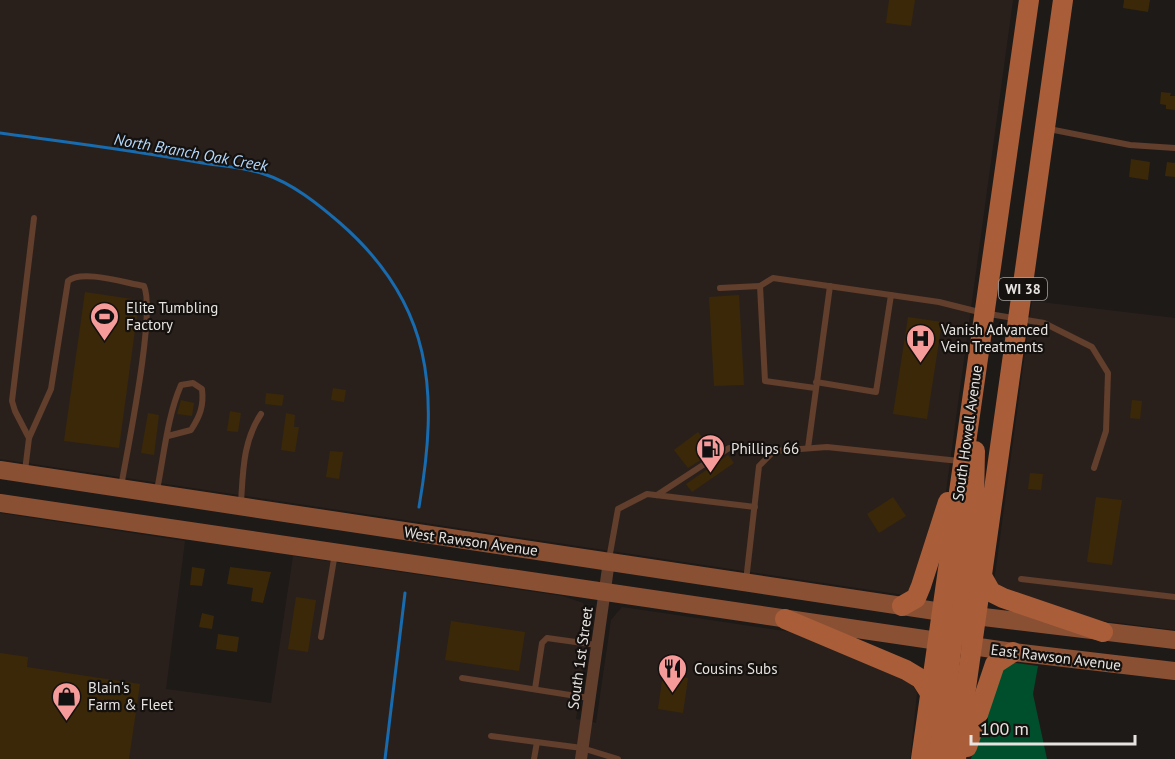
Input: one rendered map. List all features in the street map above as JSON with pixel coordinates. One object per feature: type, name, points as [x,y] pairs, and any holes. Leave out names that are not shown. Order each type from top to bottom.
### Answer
[{"type":"main road","name":"South Howell Avenue","points":[[921,759],[930,693],[945,642],[942,612],[958,461],[957,443],[971,403],[1029,0]]},
{"type":"main road","name":"WI 38","points":[[956,759],[973,646],[969,616],[983,578],[1063,0]]},
{"type":"main road","points":[[969,616],[963,582],[974,499],[976,366]]},
{"type":"main road","points":[[902,606],[916,598],[921,586],[958,461]]},
{"type":"main road","name":"West Rawson Avenue","points":[[0,470],[942,612]]},
{"type":"main road","name":"West Rawson Avenue","points":[[0,502],[945,642]]},
{"type":"main road","points":[[230,537],[238,506]]},
{"type":"main road","points":[[983,578],[990,592],[1003,598],[1103,632]]},
{"type":"main road","name":"East Rawson Avenue","points":[[942,612],[1175,640]]},
{"type":"main road","points":[[785,619],[906,670],[921,679],[930,693]]},
{"type":"main road","points":[[939,759],[945,642]]},
{"type":"main road","name":"East Rawson Avenue","points":[[945,642],[1175,671]]},
{"type":"main road","points":[[965,759],[995,664],[1013,652]]},
{"type":"street","name":"South 1st Street","points":[[582,754],[609,561]]},
{"type":"lane","points":[[1045,128],[1130,145],[1175,147]]},
{"type":"lane","points":[[29,438],[12,400],[34,218]]},
{"type":"lane","points":[[25,474],[29,438],[51,389],[68,281],[73,276],[86,275],[144,286],[148,303],[121,489]]},
{"type":"lane","points":[[720,288],[760,286],[772,278],[939,302],[983,313],[1044,323],[1092,347],[1108,373],[1106,431],[1094,468]]},
{"type":"lane","points":[[760,286],[765,381],[876,392],[891,295]]},
{"type":"lane","points":[[808,448],[830,286]]},
{"type":"lane","points":[[157,494],[175,398],[181,385],[193,383],[202,389],[204,404],[199,418],[191,430],[168,436]]},
{"type":"lane","points":[[238,506],[246,444],[252,427],[261,414]]},
{"type":"lane","points":[[657,496],[729,448],[774,451],[827,447],[958,461]]},
{"type":"lane","points":[[746,582],[759,466],[774,451]]},
{"type":"lane","points":[[609,561],[618,509],[647,494],[755,507]]},
{"type":"lane","points":[[321,637],[335,553]]},
{"type":"lane","points":[[1021,579],[1175,597]]},
{"type":"lane","points":[[535,689],[542,643],[547,638],[597,645]]},
{"type":"lane","points":[[462,678],[590,698]]},
{"type":"lane","points":[[491,736],[537,742],[582,754],[618,759]]},
{"type":"lane","points":[[534,759],[537,742]]},
{"type":"shaded area","points":[[0,0],[1013,0],[946,491],[915,589],[905,595],[897,594],[0,459]]},
{"type":"shaded area","points":[[1032,301],[1175,318],[1175,630],[1089,619],[1003,593],[994,583]]},
{"type":"shaded area","points":[[0,513],[185,541],[166,689],[271,703],[293,556],[562,596],[583,603],[590,620],[576,719],[596,723],[611,620],[622,607],[791,632],[909,679],[917,693],[910,759],[0,759]]},
{"type":"green space","points":[[1009,662],[1038,666],[1033,694],[1047,759],[971,759],[995,673]]},
{"type":"building","points":[[889,0],[915,0],[911,26],[886,23]]},
{"type":"building","points":[[1124,0],[1150,0],[1148,12],[1123,8]]},
{"type":"building","points":[[1161,92],[1175,96],[1175,110],[1166,109],[1166,105],[1160,104]]},
{"type":"building","points":[[1131,159],[1150,162],[1148,180],[1129,177]]},
{"type":"building","points":[[1167,162],[1175,163],[1175,177],[1165,176]]},
{"type":"building","points":[[85,292],[139,300],[119,448],[64,441]]},
{"type":"building","points":[[739,295],[744,385],[714,386],[709,297]]},
{"type":"building","points":[[908,317],[942,322],[927,419],[893,414]]},
{"type":"building","points":[[333,388],[346,390],[344,402],[331,400]]},
{"type":"building","points":[[266,393],[284,395],[282,406],[265,404]]},
{"type":"building","points":[[181,400],[194,403],[192,416],[177,414]]},
{"type":"building","points":[[1132,400],[1142,401],[1140,419],[1130,418]]},
{"type":"building","points":[[230,411],[241,413],[238,432],[227,431]]},
{"type":"building","points":[[148,413],[159,415],[154,455],[141,453]]},
{"type":"building","points":[[286,413],[295,415],[294,427],[299,427],[295,452],[281,450]]},
{"type":"building","points":[[698,432],[713,452],[688,468],[674,450]]},
{"type":"building","points":[[330,451],[343,452],[339,479],[326,477]]},
{"type":"building","name":"Phillips 66","points":[[728,455],[734,463],[692,492],[686,484]]},
{"type":"building","points":[[1030,473],[1043,474],[1041,490],[1028,489]]},
{"type":"building","points":[[893,497],[906,516],[879,533],[867,514]]},
{"type":"building","points":[[1096,497],[1122,500],[1112,565],[1087,562]]},
{"type":"building","points":[[192,567],[205,569],[202,586],[190,585]]},
{"type":"building","points":[[230,567],[271,572],[263,603],[251,601],[253,588],[227,584]]},
{"type":"building","points":[[296,597],[316,600],[308,652],[288,649]]},
{"type":"building","points":[[202,613],[214,616],[212,629],[199,627]]},
{"type":"building","points":[[451,621],[525,632],[519,671],[445,660]]},
{"type":"building","points":[[218,634],[239,637],[237,652],[216,649]]},
{"type":"building","name":"Blain's Farm & Fleet","points":[[0,653],[28,657],[27,667],[140,684],[129,759],[0,759]]},
{"type":"building","name":"Cousins Subs","points":[[663,674],[688,678],[683,713],[658,709]]},
{"type":"waterway","name":"North Branch Oak Creek","points":[[0,133],[124,150],[256,172],[295,188],[340,223],[371,254],[394,285],[411,318],[422,352],[427,388],[428,425],[419,507]]},
{"type":"waterway","name":"North Branch Oak Creek","points":[[385,759],[405,593]]},
{"type":"place","name":"Elite Tumbling Factory","points":[[105,342]]},
{"type":"place","name":"Vanish Advanced Vein Treatments","points":[[920,364]]},
{"type":"place","name":"Phillips 66","points":[[710,474]]},
{"type":"place","name":"Cousins Subs","points":[[673,694]]},
{"type":"place","name":"Blain's Farm & Fleet","points":[[67,722]]}]
